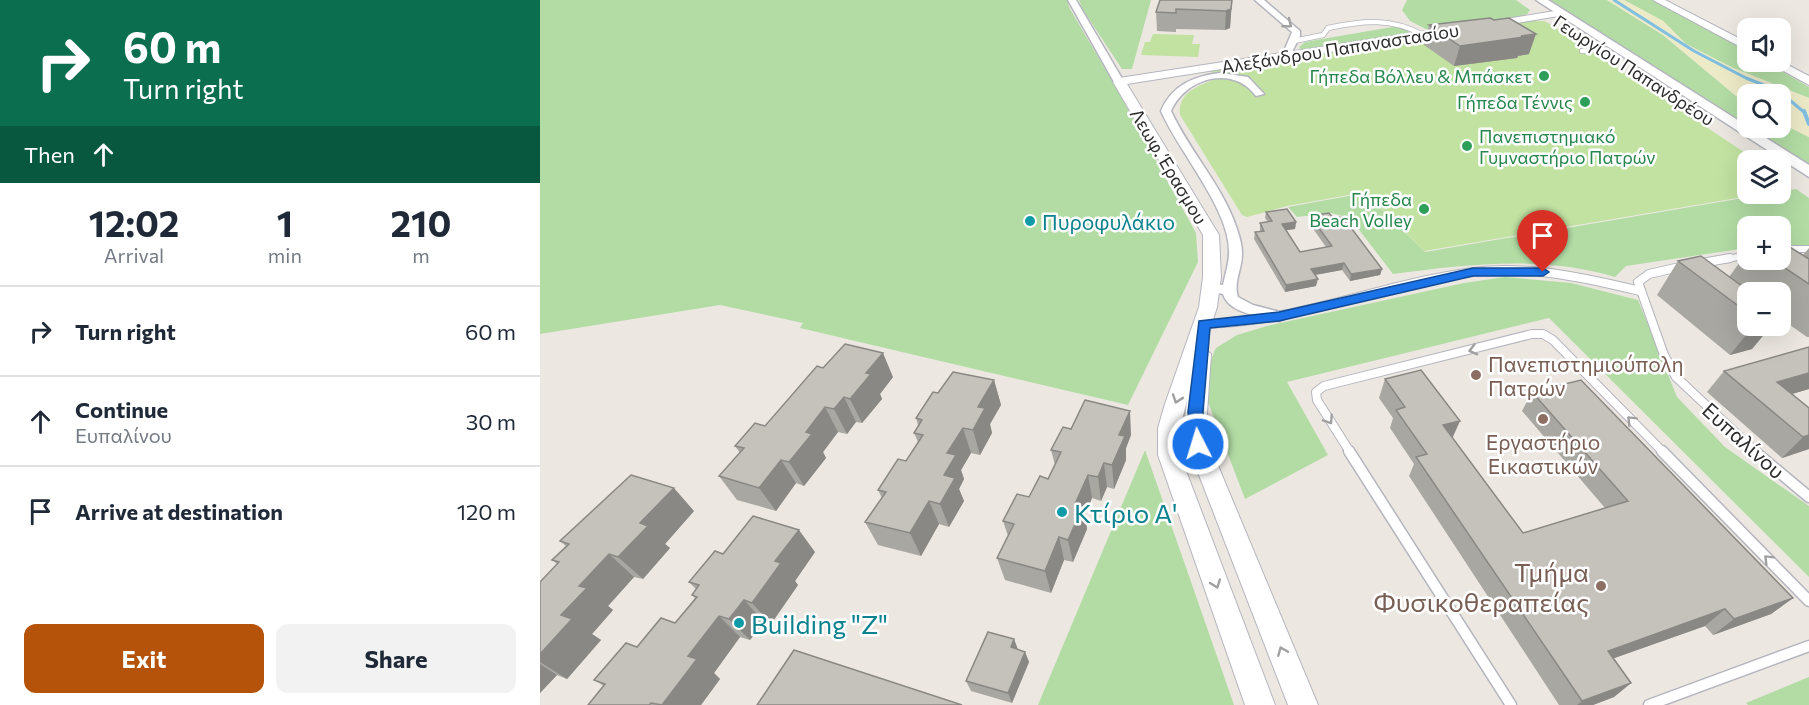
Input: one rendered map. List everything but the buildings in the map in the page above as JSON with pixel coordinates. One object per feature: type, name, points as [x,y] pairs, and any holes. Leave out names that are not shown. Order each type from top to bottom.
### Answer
[{"type":"main road","name":"Γεωργίου Παπανδρέου","points":[[1526,0],[1555,14],[1809,172]]},
{"type":"main road","name":"Γεωργίου Παπανδρέου","points":[[1540,0],[1601,49],[1757,150]]},
{"type":"main road","points":[[1791,173],[1809,185]]},
{"type":"street","points":[[1072,0],[1119,82]]},
{"type":"street","points":[[1259,0],[1295,29],[1294,41],[1286,56]]},
{"type":"street","points":[[1658,0],[1737,42]]},
{"type":"street","name":"Αλεξάνδρου Παπαναστασίου","points":[[1119,82],[1555,14]]},
{"type":"street","points":[[1791,72],[1809,81]]},
{"type":"street","points":[[1258,94],[1243,78],[1198,80],[1176,92],[1166,111],[1174,129],[1219,201],[1235,239],[1236,252],[1229,290],[1232,300],[1240,305],[1279,316]]},
{"type":"street","name":"Λεωφ. Έρασμου","points":[[1119,82],[1211,236],[1211,288],[1204,324]]},
{"type":"street","points":[[1211,288],[1229,290]]},
{"type":"street","points":[[1204,324],[1175,404],[1169,428],[1169,455],[1260,705]]},
{"type":"street","points":[[1204,324],[1196,412],[1198,444],[1304,705]]},
{"type":"lane","points":[[1294,41],[1323,35],[1328,28],[1384,20],[1409,26],[1422,35]]},
{"type":"lane","points":[[1582,51],[1601,49]]},
{"type":"lane","points":[[1791,248],[1809,249]]},
{"type":"lane","points":[[1204,324],[1279,316],[1473,272],[1556,273],[1640,291],[1638,282],[1649,274],[1737,257]]},
{"type":"lane","name":"Ευπαλίνου","points":[[1640,291],[1664,355],[1676,377],[1754,451],[1809,497]]},
{"type":"lane","points":[[1511,705],[1317,400],[1316,392],[1324,386],[1532,334],[1543,334],[1552,340],[1809,601]]},
{"type":"lane","points":[[1649,705],[1809,646]]},
{"type":"green space","points":[[540,0],[1067,0],[1196,233],[1198,262],[1128,405],[800,328],[803,323],[720,305],[540,334]]},
{"type":"green space","points":[[1079,0],[1151,0],[1132,69],[1122,69],[1083,10]]},
{"type":"green space","points":[[1407,0],[1516,0],[1530,10],[1527,14],[1515,18],[1430,31],[1410,21],[1402,10]]},
{"type":"green space","points":[[1548,0],[1607,0],[1663,35],[1737,97],[1737,119]]},
{"type":"green space","points":[[1624,0],[1653,0],[1737,45],[1737,70],[1686,44],[1663,21]]},
{"type":"green space","name":"Πανεπιστημιακό Γυμναστήριο Πατρών","points":[[1528,21],[1544,21],[1741,150],[1737,150],[1737,198],[1424,251],[1365,192],[1287,206],[1247,217],[1242,215],[1180,115],[1180,107],[1186,95],[1217,78],[1210,70]]},
{"type":"green space","points":[[1398,26],[1411,33],[1302,50],[1299,47],[1305,42]]},
{"type":"green space","points":[[1153,34],[1194,35],[1192,44],[1200,44],[1198,57],[1141,55],[1145,42],[1150,42]]},
{"type":"green space","points":[[1743,72],[1783,72],[1809,87],[1809,98],[1791,91],[1791,84],[1774,84]]},
{"type":"green space","points":[[1791,128],[1809,137],[1809,164],[1791,153],[1791,150],[1786,150],[1767,138],[1791,138]]},
{"type":"green space","points":[[1796,189],[1809,198],[1809,247],[1791,245],[1791,216],[1737,216],[1737,249],[1626,266],[1615,277],[1588,270],[1532,264],[1449,267],[1393,274],[1350,218],[1331,213],[1297,217],[1288,207],[1365,193],[1425,252],[1737,199],[1737,204],[1791,204],[1791,190]]},
{"type":"green space","points":[[1505,277],[1571,283],[1638,300],[1677,397],[1725,447],[1809,506],[1809,577],[1549,318],[1287,382],[1328,455],[1245,499],[1205,394],[1216,348],[1237,335],[1267,326],[1464,283]]},
{"type":"green space","points":[[1145,450],[1234,705],[1038,705]]},
{"type":"green space","points":[[1809,677],[1809,705],[1748,705],[1746,703]]},
{"type":"sand","points":[[1607,0],[1624,0],[1663,21],[1686,44],[1737,70],[1737,72],[1743,72],[1774,84],[1737,84],[1737,97],[1663,35]]},
{"type":"sand","points":[[1791,91],[1809,98],[1809,137],[1791,128]]},
{"type":"waterway","points":[[1614,0],[1694,51],[1746,78],[1779,91],[1805,113]]},
{"type":"waterway","points":[[1805,113],[1809,124]]},
{"type":"place","name":"Γήπεδα Βόλλευ & Μπάσκετ","points":[[1544,76]]},
{"type":"place","name":"Γήπεδα Τέννις","points":[[1585,102]]},
{"type":"place","name":"Πανεπιστημιακό Γυμναστήριο Πατρών","points":[[1467,146]]},
{"type":"place","name":"Γήπεδα Beach Volley","points":[[1424,209]]},
{"type":"place","name":"Πυροφυλάκιο","points":[[1030,221]]},
{"type":"place","name":"Πανεπιστημιούπολη Πατρών","points":[[1476,375]]},
{"type":"place","name":"Εργαστήριο Εικαστικών","points":[[1543,419]]},
{"type":"place","name":"Κτίριο Α'","points":[[1062,512]]},
{"type":"place","name":"Τμήμα Φυσικοθεραπείας","points":[[1601,586]]},
{"type":"place","name":"Building \"Z\"","points":[[739,623]]},
{"type":"route","points":[[1198,444],[1195,428],[1204,324],[1279,316],[1473,272],[1543,272]]}]
